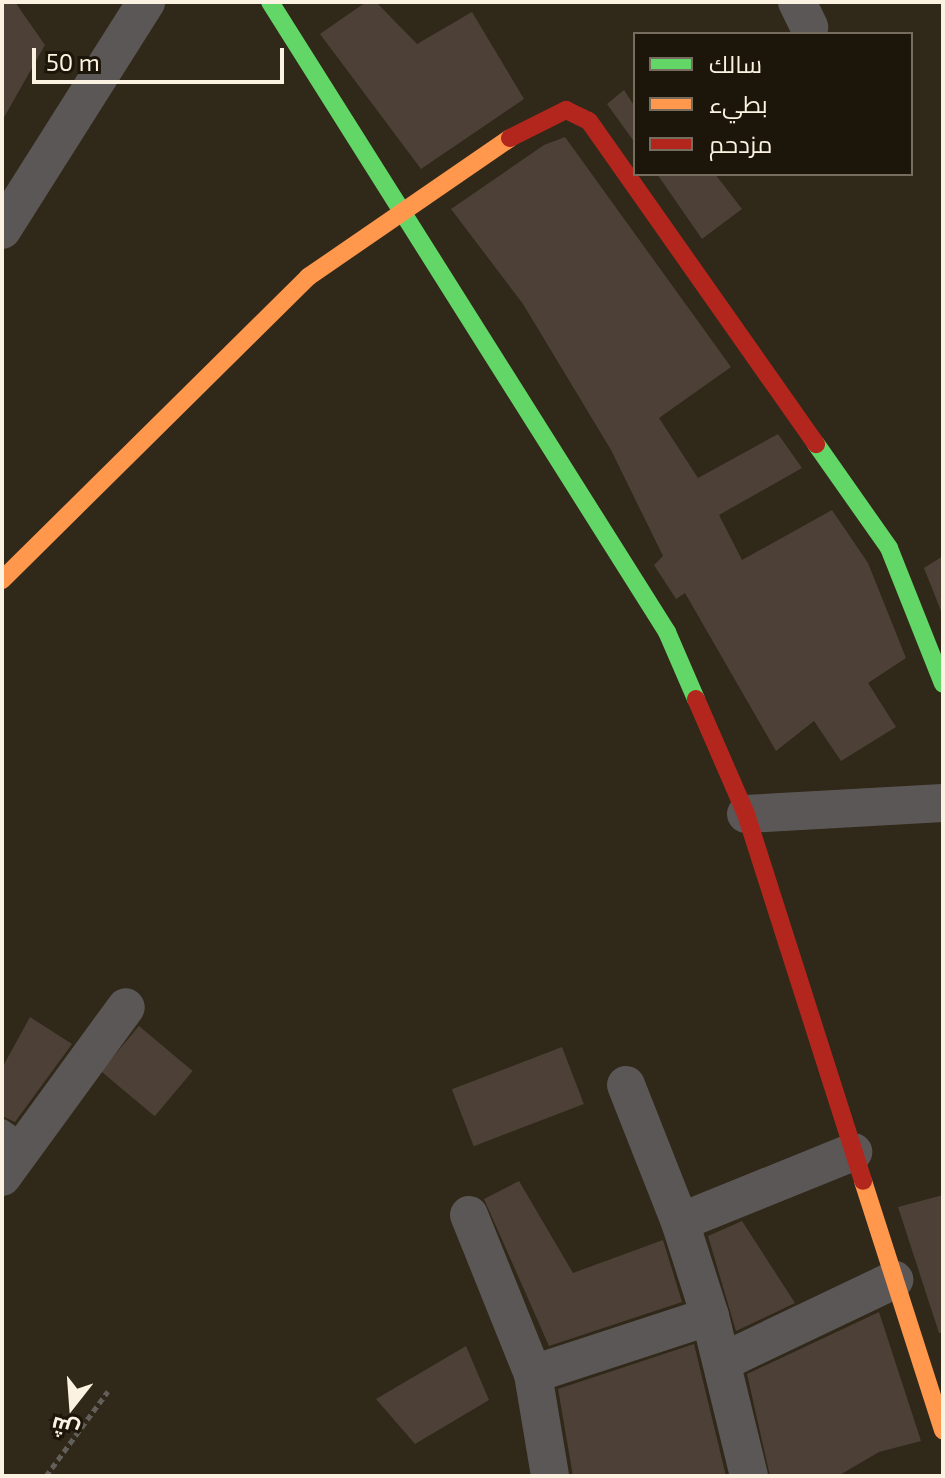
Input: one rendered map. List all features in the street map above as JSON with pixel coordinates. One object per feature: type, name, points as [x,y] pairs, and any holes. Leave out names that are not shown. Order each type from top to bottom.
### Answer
[{"type":"street","points":[[2,230],[146,2]]},
{"type":"street","points":[[270,2],[667,632],[746,814],[943,1430]]},
{"type":"street","points":[[2,580],[166,412],[308,277],[532,123],[566,110],[583,116],[889,548],[943,684]]},
{"type":"street","points":[[746,814],[943,803]]},
{"type":"street","points":[[2,1177],[13,1137],[126,1007]]},
{"type":"street","points":[[626,1085],[680,1222],[710,1316],[749,1476]]},
{"type":"street","points":[[680,1222],[853,1152]]},
{"type":"street","points":[[469,1215],[533,1374],[550,1476]]},
{"type":"street","points":[[722,1362],[894,1280]]},
{"type":"street","points":[[533,1374],[710,1316]]},
{"type":"path","points":[[46,1476],[108,1391]]},
{"type":"building","points":[[2,2],[15,2],[45,45],[2,121]]},
{"type":"building","points":[[366,2],[376,2],[417,44],[472,12],[524,99],[421,169],[320,34]]},
{"type":"building","points":[[624,90],[633,104],[633,140],[607,104]]},
{"type":"building","points":[[565,137],[731,367],[659,418],[698,478],[778,434],[802,468],[719,515],[742,560],[832,510],[868,563],[906,658],[868,683],[896,727],[841,761],[814,721],[776,751],[685,593],[676,599],[654,565],[663,556],[611,450],[523,304],[451,209],[544,145]]},
{"type":"building","points":[[658,176],[717,176],[742,209],[702,239]]},
{"type":"building","points":[[943,556],[943,616],[924,568]]},
{"type":"building","points":[[30,1017],[72,1044],[15,1122],[2,1116],[2,1068]]},
{"type":"building","points":[[139,1026],[193,1071],[155,1116],[101,1071]]},
{"type":"building","points":[[562,1047],[584,1104],[474,1146],[452,1089]]},
{"type":"building","points":[[519,1181],[573,1273],[663,1240],[682,1302],[549,1346],[484,1199]]},
{"type":"building","points":[[943,1195],[943,1333],[939,1333],[898,1207]]},
{"type":"building","points":[[742,1221],[795,1303],[736,1331],[708,1236]]},
{"type":"building","points":[[879,1312],[921,1441],[879,1452],[838,1476],[770,1476],[747,1374]]},
{"type":"building","points":[[694,1344],[726,1476],[573,1476],[558,1389]]},
{"type":"building","points":[[466,1346],[489,1400],[415,1444],[376,1399]]},
{"type":"traffic: fast","points":[[270,2],[667,632],[696,699]]},
{"type":"traffic: fast","points":[[816,444],[889,548],[943,684]]},
{"type":"traffic: slow","points":[[2,580],[308,277],[510,138]]},
{"type":"traffic: slow","points":[[863,1181],[943,1430]]},
{"type":"traffic: jam","points":[[510,138],[566,110],[589,121],[816,444]]},
{"type":"traffic: jam","points":[[696,699],[746,814],[863,1181]]}]
